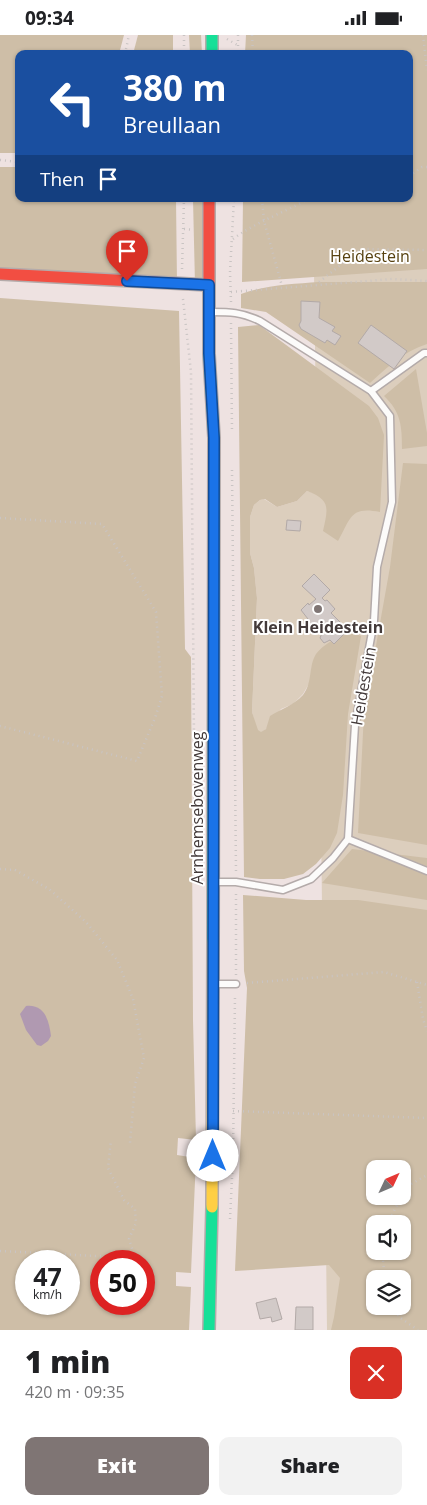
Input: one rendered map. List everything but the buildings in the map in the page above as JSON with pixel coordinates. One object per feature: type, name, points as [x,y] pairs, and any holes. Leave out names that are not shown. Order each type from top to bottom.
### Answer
[{"type":"main road","points":[[212,35],[212,50]]},
{"type":"main road","name":"Arnhemsebovenweg","points":[[209,202],[209,353],[214,438],[213,1156],[209,1330]]},
{"type":"main road","points":[[0,273],[209,285]]},
{"type":"lane","name":"Heidestein","points":[[209,311],[241,313],[260,321],[371,391],[390,417],[392,502],[377,567],[374,621],[355,725],[348,839]]},
{"type":"lane","points":[[371,391],[424,353],[427,353]]},
{"type":"lane","points":[[213,881],[236,882],[283,890],[311,879],[333,858],[348,839],[427,871]]},
{"type":"lane","points":[[213,984],[236,984]]},
{"type":"path","points":[[126,50],[129,35]]},
{"type":"path","points":[[184,35],[184,50]]},
{"type":"path","points":[[222,35],[238,46]]},
{"type":"path","points":[[238,35],[238,50]]},
{"type":"path","points":[[252,35],[253,50]]},
{"type":"path","points":[[423,35],[427,70]]},
{"type":"path","points":[[0,160],[15,162]]},
{"type":"path","points":[[413,173],[422,167],[427,167]]},
{"type":"path","points":[[184,202],[182,284],[191,372],[196,868]]},
{"type":"path","points":[[232,433],[230,272],[234,202]]},
{"type":"path","points":[[262,202],[264,221],[282,286]]},
{"type":"path","points":[[233,239],[243,231],[303,202]]},
{"type":"path","points":[[319,283],[360,249],[427,250]]},
{"type":"path","points":[[230,292],[392,279],[427,281]]},
{"type":"path","points":[[229,1225],[234,1111],[236,984],[232,463]]},
{"type":"path","points":[[0,518],[102,523],[156,612],[162,696],[137,761],[0,727]]},
{"type":"path","points":[[0,869],[15,870],[49,889],[86,922],[117,959],[133,999],[144,1058],[135,1083],[130,1143]]},
{"type":"path","points":[[236,984],[384,972],[427,985]]},
{"type":"path","points":[[417,981],[423,1019],[427,1031]]},
{"type":"path","points":[[234,1111],[427,1118]]},
{"type":"path","points":[[0,1251],[136,1258],[129,1239],[136,1223],[135,1209],[124,1199],[108,1168],[110,1140]]},
{"type":"path","points":[[411,1184],[427,1175]]},
{"type":"path","points":[[398,1315],[418,1330]]},
{"type":"green space","points":[[0,35],[124,35],[120,50],[15,50],[15,153],[0,153]]},
{"type":"green space","points":[[138,35],[173,35],[173,50],[134,50]]},
{"type":"green space","points":[[189,35],[201,35],[202,50],[190,50]]},
{"type":"green space","points":[[246,35],[427,35],[427,269],[242,282],[243,202],[413,202],[413,50],[245,50]]},
{"type":"green space","name":"Heidestein","points":[[427,35],[427,1330],[327,1330],[319,652],[312,666],[310,682],[303,694],[293,704],[281,709],[261,733],[257,730],[252,712],[257,598],[254,568],[250,553],[250,517],[254,505],[260,500],[264,499],[277,507],[297,501],[307,491],[317,494],[313,202],[413,202],[413,50]]},
{"type":"green space","points":[[0,167],[15,167],[15,202],[176,202],[177,283],[0,273]]},
{"type":"green space","points":[[193,202],[204,202],[205,281],[195,284]]},
{"type":"green space","points":[[319,282],[427,282],[427,344],[403,355],[370,383],[266,312],[241,308],[241,294],[250,291],[289,284]]},
{"type":"green space","points":[[0,298],[179,311],[185,649],[191,657],[193,1020],[196,1140],[178,1138],[177,1155],[196,1158],[191,1273],[176,1272],[176,1286],[191,1287],[189,1330],[0,1330]]},
{"type":"green space","points":[[259,325],[369,406],[378,418],[384,435],[380,512],[357,512],[349,520],[338,541],[323,531],[326,516],[324,502],[315,494],[307,491],[297,501],[277,507],[265,499],[260,500],[254,505],[250,517],[250,553],[254,568],[257,598],[252,712],[258,730],[261,732],[266,729],[270,716],[292,704],[303,695],[308,685],[316,654],[323,647],[348,631],[361,636],[348,714],[343,795],[337,833],[330,848],[316,864],[303,874],[284,879],[244,877],[238,327]]},
{"type":"green space","points":[[416,369],[427,433],[427,446],[402,449],[402,433],[397,414],[384,396]]},
{"type":"green space","points":[[403,463],[427,464],[427,845],[358,833],[364,713],[390,567]]},
{"type":"green space","points":[[352,849],[427,858],[427,900],[322,883]]},
{"type":"green space","points":[[243,895],[306,900],[358,900],[427,910],[427,1330],[331,1330],[340,1278],[329,1265],[235,1271],[247,988],[244,971]]},
{"type":"shaded area","points":[[26,1006],[38,1008],[47,1019],[51,1036],[41,1046],[37,1045],[26,1030],[20,1014]]},
{"type":"traffic: fast","points":[[212,35],[212,50]]},
{"type":"traffic: fast","points":[[209,323],[214,438],[213,941]]},
{"type":"traffic: fast","points":[[209,1330],[212,1207]]},
{"type":"traffic: slow","points":[[212,1207],[213,941]]},
{"type":"traffic: jam","points":[[209,202],[209,323]]},
{"type":"traffic: jam","points":[[0,274],[209,285]]},
{"type":"place","name":"Klein Heidestein","points":[[318,609]]},
{"type":"route","points":[[127,281],[209,285],[209,353],[214,438],[213,1156]]}]
